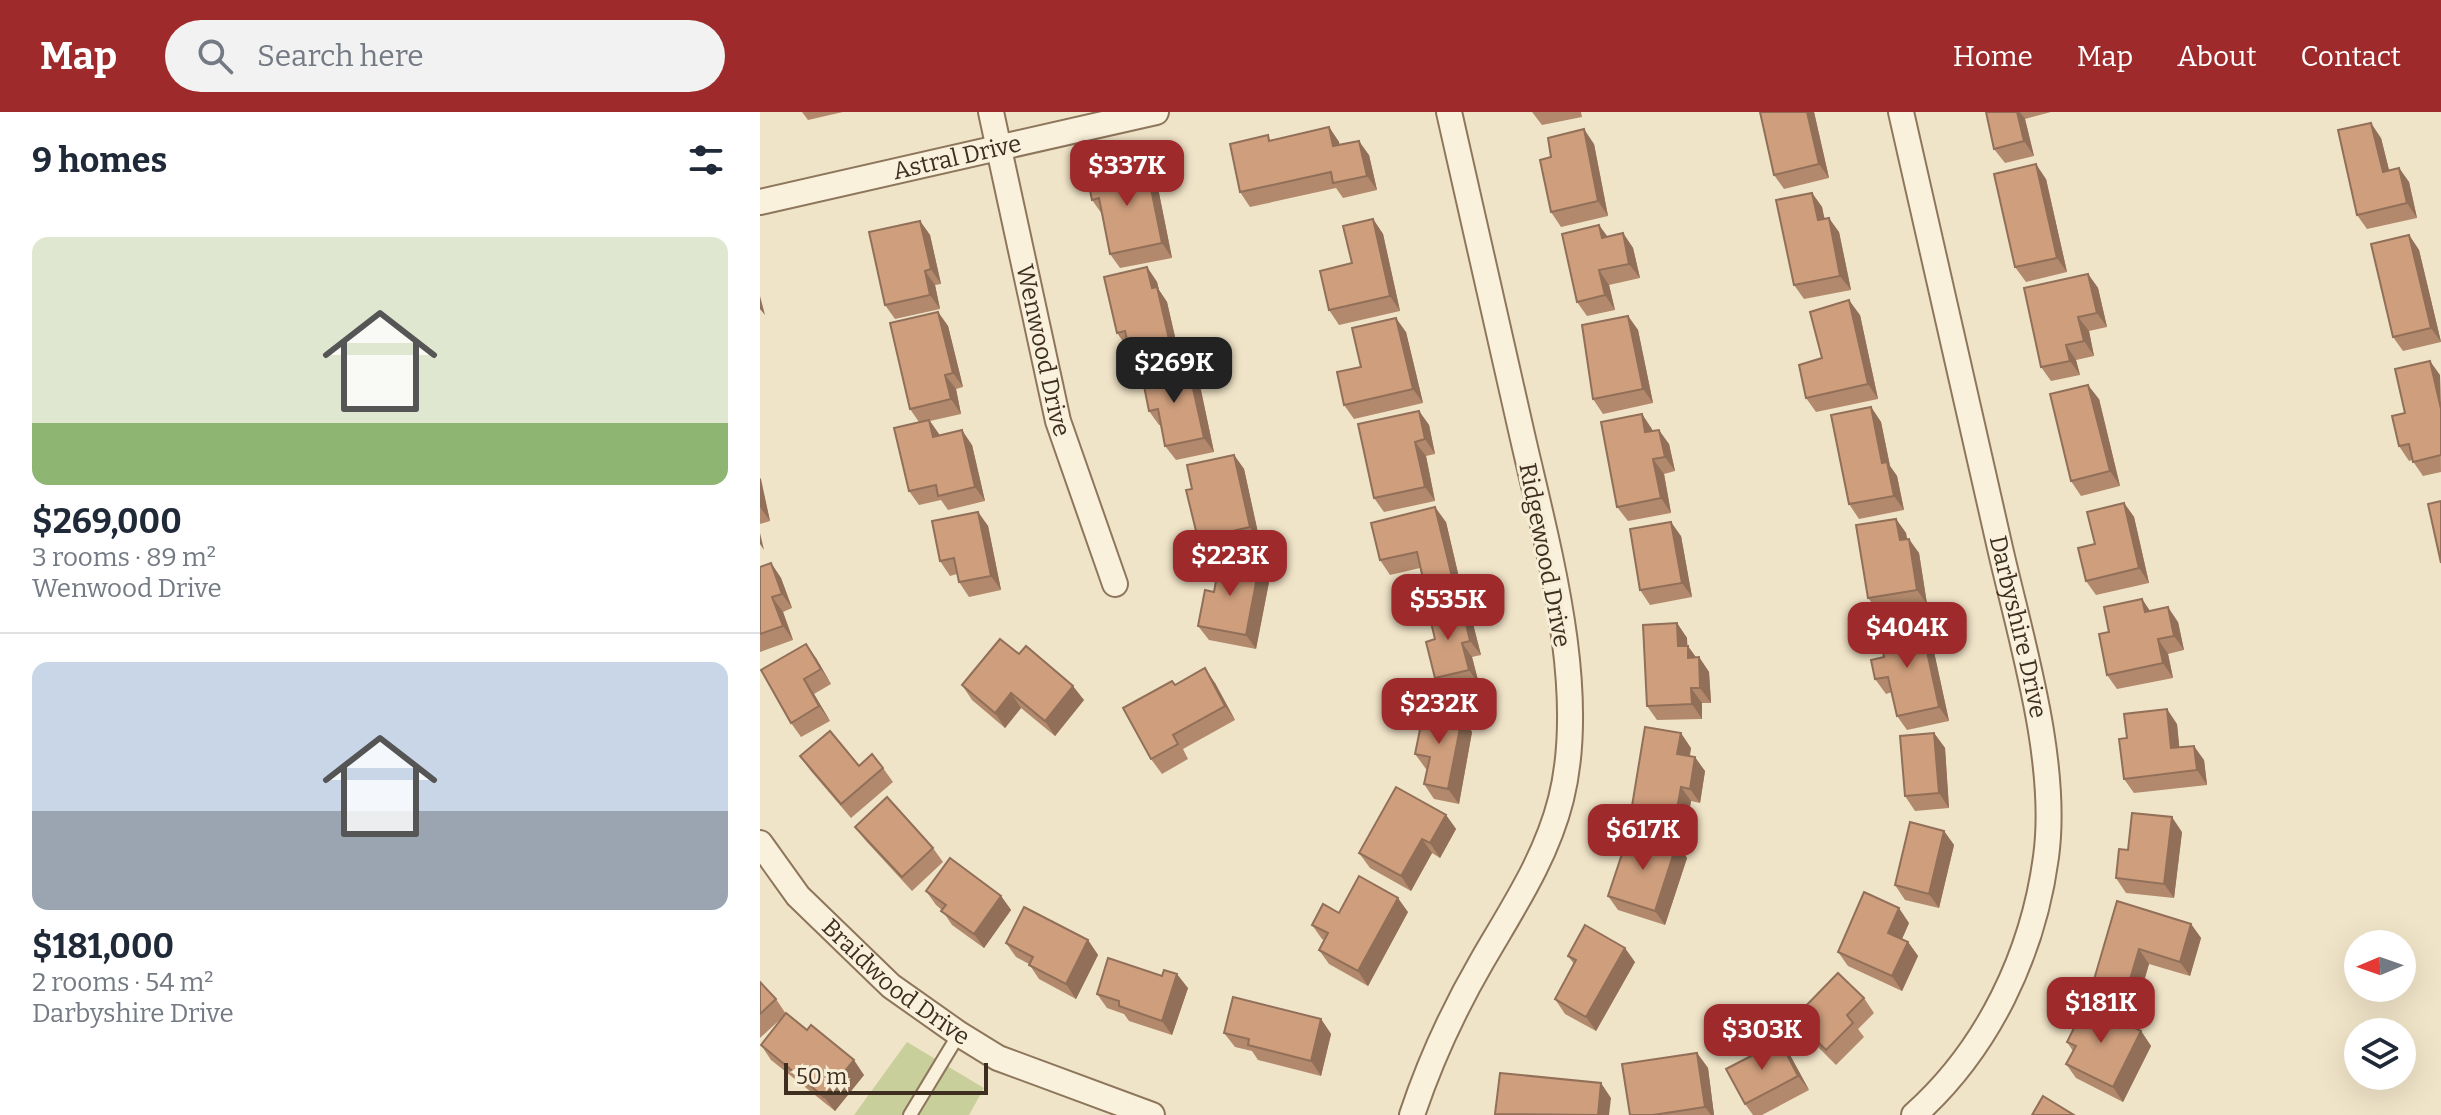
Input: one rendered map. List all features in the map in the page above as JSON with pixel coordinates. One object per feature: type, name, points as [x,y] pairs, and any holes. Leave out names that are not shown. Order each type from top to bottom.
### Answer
[{"type":"street","name":"Wenwood Drive","points":[[991,112],[1058,421],[1115,584]]},
{"type":"street","name":"Astral Drive","points":[[760,202],[1156,112]]},
{"type":"street","name":"Ridgewood Drive","points":[[1412,1115],[1433,1053],[1480,963],[1532,878],[1561,801],[1568,761],[1569,715],[1555,583],[1449,112]]},
{"type":"street","name":"Darbyshire Drive","points":[[1901,112],[2033,692],[2048,803],[2046,856],[2034,915],[2019,965],[1995,1015],[1970,1051],[1914,1115]]},
{"type":"street","name":"Braidwood Drive","points":[[760,843],[798,896],[891,986],[959,1034],[998,1058],[1152,1115]]},
{"type":"lane","points":[[910,1115],[959,1034]]},
{"type":"green space","points":[[907,1042],[984,1088],[969,1115],[854,1115]]},
{"type":"building","points":[[1760,112],[1807,112],[1819,164],[1774,175]]},
{"type":"building","points":[[1986,112],[2017,112],[2024,141],[1994,149]]},
{"type":"building","points":[[2371,123],[2383,172],[2399,168],[2407,203],[2357,215],[2338,130]]},
{"type":"building","points":[[1329,127],[1333,146],[1359,141],[1367,176],[1333,183],[1331,172],[1240,192],[1230,144],[1268,135],[1269,141]]},
{"type":"building","points":[[1584,129],[1598,201],[1551,212],[1540,160],[1551,157],[1548,138]]},
{"type":"building","points":[[1146,164],[1162,243],[1110,254],[1099,198],[1092,200],[1087,176]]},
{"type":"building","points":[[2036,164],[2057,258],[2015,267],[1994,174]]},
{"type":"building","points":[[1812,193],[1818,220],[1829,218],[1840,276],[1794,285],[1776,200]]},
{"type":"building","points":[[1373,219],[1390,296],[1329,310],[1320,271],[1352,263],[1343,226]]},
{"type":"building","points":[[920,221],[931,269],[925,271],[930,295],[885,305],[869,232]]},
{"type":"building","points":[[1599,225],[1602,238],[1623,233],[1629,264],[1599,270],[1605,295],[1577,302],[1562,234]]},
{"type":"building","points":[[2409,235],[2431,328],[2393,337],[2371,244]]},
{"type":"building","points":[[1147,267],[1152,288],[1157,287],[1171,348],[1131,357],[1125,331],[1117,333],[1104,277]]},
{"type":"building","points":[[2088,274],[2097,313],[2078,317],[2084,341],[2066,345],[2070,361],[2041,367],[2024,288]]},
{"type":"building","points":[[1849,300],[1868,384],[1806,398],[1799,365],[1822,358],[1810,312]]},
{"type":"building","points":[[938,312],[953,373],[945,375],[951,399],[910,409],[890,323]]},
{"type":"building","points":[[1628,316],[1643,389],[1593,399],[1582,325]]},
{"type":"building","points":[[1396,318],[1413,389],[1344,405],[1337,372],[1361,367],[1352,328]]},
{"type":"building","points":[[2430,361],[2441,409],[2441,455],[2413,462],[2409,444],[2399,446],[2392,416],[2405,413],[2395,369]]},
{"type":"building","points":[[1188,366],[1204,438],[1165,446],[1158,409],[1149,411],[1142,376]]},
{"type":"building","points":[[2088,385],[2110,471],[2071,481],[2050,394]]},
{"type":"building","points":[[1871,407],[1882,463],[1887,462],[1894,496],[1849,504],[1831,415]]},
{"type":"building","points":[[1419,411],[1425,439],[1415,442],[1425,487],[1374,498],[1358,424]]},
{"type":"building","points":[[1642,414],[1645,432],[1659,430],[1665,457],[1653,459],[1661,498],[1617,507],[1601,422]]},
{"type":"building","points":[[929,420],[933,437],[962,430],[975,487],[938,496],[936,485],[909,491],[894,428]]},
{"type":"building","points":[[1234,455],[1250,527],[1198,539],[1186,490],[1192,489],[1187,465]]},
{"type":"building","points":[[2441,501],[2441,563],[2428,504]]},
{"type":"building","points":[[2124,503],[2139,568],[2086,581],[2078,548],[2095,544],[2087,512]]},
{"type":"building","points":[[1435,507],[1454,585],[1426,592],[1417,552],[1380,560],[1371,523]]},
{"type":"building","points":[[978,512],[991,576],[959,582],[954,558],[940,561],[932,521]]},
{"type":"building","points":[[1896,519],[1900,540],[1909,539],[1917,590],[1868,598],[1856,525]]},
{"type":"building","points":[[1671,522],[1682,583],[1640,590],[1630,529]]},
{"type":"building","points":[[1220,559],[1259,567],[1246,635],[1198,626],[1205,590],[1214,592]]},
{"type":"building","points":[[771,563],[782,594],[772,597],[783,626],[760,634],[760,567]]},
{"type":"building","points":[[2142,599],[2145,612],[2168,607],[2174,636],[2158,639],[2163,663],[2107,675],[2099,634],[2109,632],[2104,607]]},
{"type":"building","points":[[1462,606],[1470,641],[1462,643],[1469,670],[1435,678],[1426,642],[1435,639],[1429,614]]},
{"type":"building","points":[[1677,623],[1678,646],[1688,646],[1688,658],[1699,657],[1700,688],[1691,688],[1692,704],[1647,706],[1643,625]]},
{"type":"building","points":[[1921,624],[1939,707],[1897,716],[1888,677],[1875,679],[1871,660],[1884,657],[1879,633]]},
{"type":"building","points":[[1000,639],[1019,654],[1026,646],[1073,686],[1045,721],[1011,693],[995,713],[962,685]]},
{"type":"building","points":[[806,644],[821,669],[804,679],[819,706],[791,723],[761,670]]},
{"type":"building","points":[[1205,668],[1225,706],[1173,735],[1178,744],[1151,759],[1123,708],[1172,681],[1175,685]]},
{"type":"building","points":[[2167,709],[2171,748],[2194,746],[2197,770],[2124,779],[2119,739],[2127,738],[2124,714]]},
{"type":"building","points":[[1424,710],[1462,718],[1448,789],[1424,784],[1430,757],[1415,754]]},
{"type":"building","points":[[1645,727],[1681,733],[1677,754],[1695,757],[1690,789],[1681,787],[1676,814],[1632,806]]},
{"type":"building","points":[[830,731],[859,766],[872,754],[883,768],[841,804],[800,756]]},
{"type":"building","points":[[1934,733],[1939,793],[1905,796],[1900,736]]},
{"type":"building","points":[[1396,787],[1446,815],[1430,843],[1422,839],[1401,876],[1359,853]]},
{"type":"building","points":[[887,797],[933,848],[902,877],[855,827]]},
{"type":"building","points":[[2132,813],[2172,817],[2164,884],[2116,878],[2119,849],[2128,850]]},
{"type":"building","points":[[1910,822],[1944,831],[1929,894],[1895,885]]},
{"type":"building","points":[[1642,832],[1677,843],[1655,911],[1608,896],[1625,845],[1636,848]]},
{"type":"building","points":[[950,858],[1001,896],[974,934],[941,911],[946,905],[926,891]]},
{"type":"building","points":[[1359,876],[1398,898],[1358,971],[1319,950],[1328,933],[1312,925],[1323,904],[1339,913]]},
{"type":"building","points":[[1864,892],[1899,908],[1888,933],[1908,942],[1892,976],[1838,952]]},
{"type":"building","points":[[2117,901],[2191,924],[2180,962],[2139,949],[2126,993],[2093,983]]},
{"type":"building","points":[[1024,907],[1088,940],[1066,984],[1029,965],[1033,957],[1006,943]]},
{"type":"building","points":[[1585,925],[1625,948],[1586,1017],[1555,999],[1576,960],[1568,956]]},
{"type":"building","points":[[1108,958],[1162,976],[1164,970],[1177,974],[1162,1021],[1119,1006],[1119,1001],[1097,994]]},
{"type":"building","points":[[1838,973],[1864,998],[1847,1015],[1853,1023],[1826,1050],[1794,1018]]},
{"type":"building","points":[[760,982],[776,999],[760,1014]]},
{"type":"building","points":[[1233,997],[1321,1019],[1311,1061],[1248,1045],[1249,1039],[1224,1033]]},
{"type":"building","points":[[2086,1004],[2141,1031],[2113,1087],[2066,1064],[2076,1046],[2067,1042]]},
{"type":"building","points":[[786,1013],[807,1030],[811,1025],[854,1060],[824,1097],[761,1045]]},
{"type":"building","points":[[1780,1041],[1798,1076],[1745,1104],[1726,1069]]},
{"type":"building","points":[[1697,1053],[1705,1107],[1653,1115],[1630,1115],[1622,1064]]},
{"type":"building","points":[[1500,1073],[1601,1083],[1598,1115],[1495,1114]]},
{"type":"building","points":[[2043,1096],[2074,1115],[2032,1115]]}]
